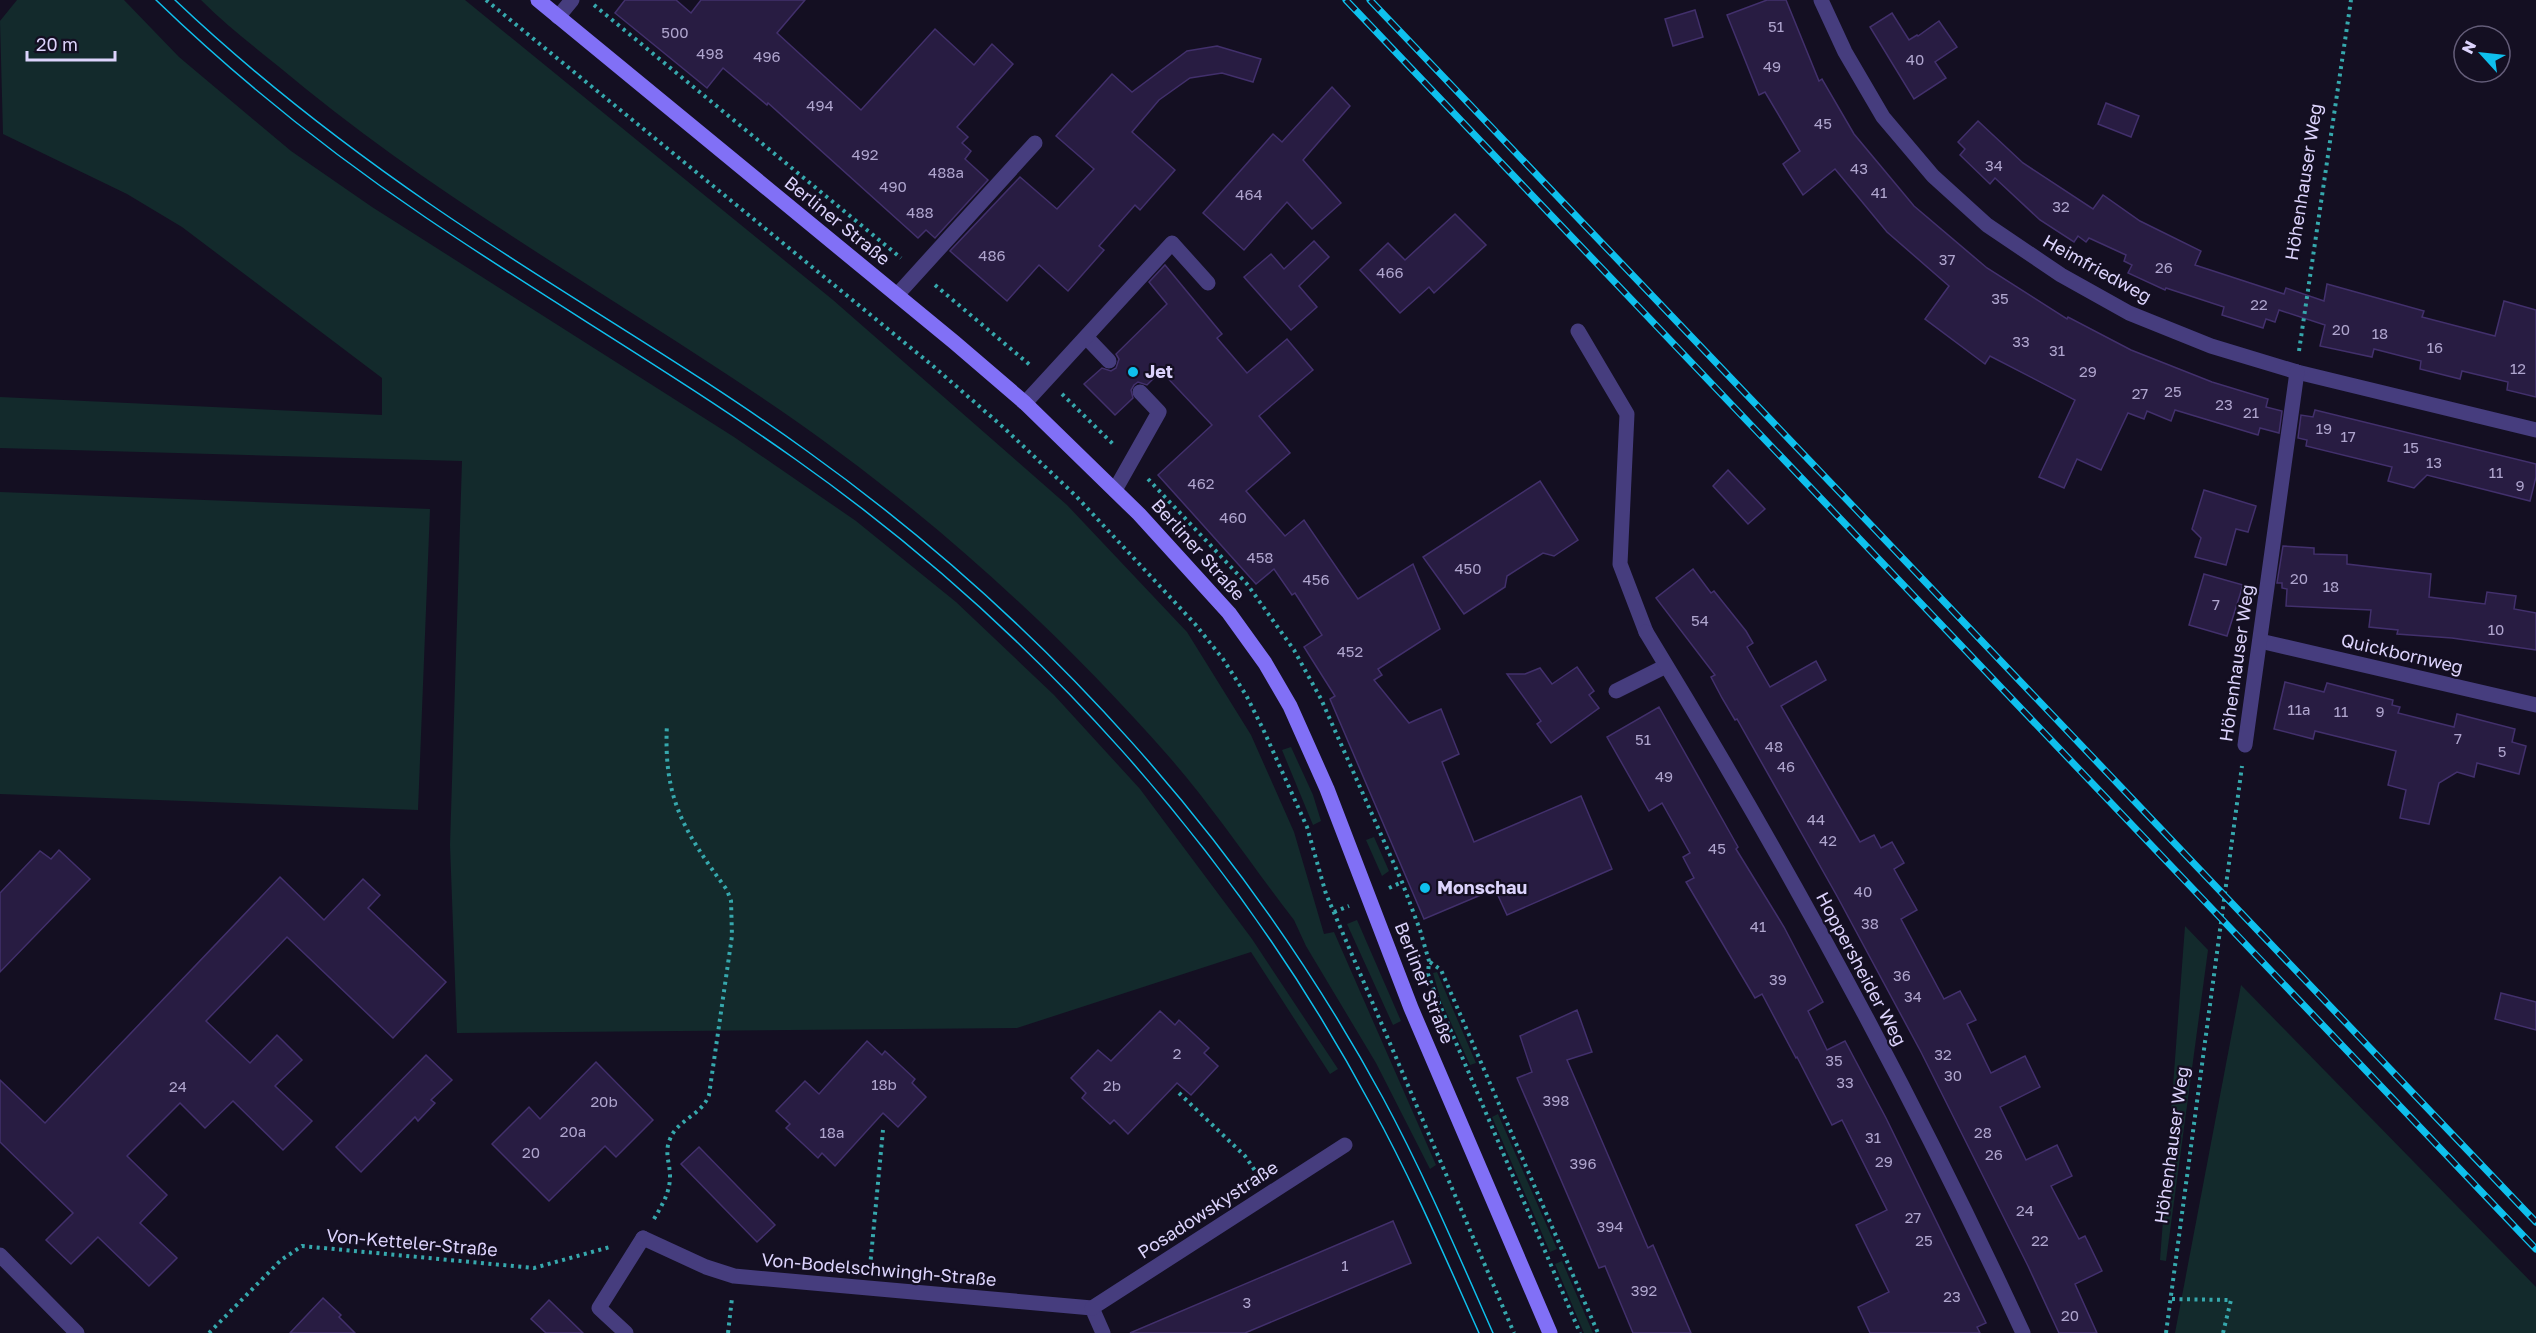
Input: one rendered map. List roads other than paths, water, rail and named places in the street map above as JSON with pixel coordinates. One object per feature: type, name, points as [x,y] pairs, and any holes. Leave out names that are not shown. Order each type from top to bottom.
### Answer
[{"type":"main road","name":"Berliner Straße","points":[[538,0],[1025,403],[1115,490],[1189,567],[1229,613],[1264,663],[1290,706],[1327,789],[1411,1008],[1550,1333]]},
{"type":"street","points":[[558,17],[572,0]]},
{"type":"street","name":"Heimfriedweg","points":[[1821,0],[1845,52],[1883,117],[1933,176],[1986,225],[2061,275],[2129,313],[2211,346],[2297,372],[2536,430]]},
{"type":"street","points":[[897,295],[1035,143]]},
{"type":"street","points":[[1025,403],[1172,243],[1208,283]]},
{"type":"street","name":"Hoppersheider Weg","points":[[1578,331],[1627,414],[1620,564],[1646,632],[1818,927],[1975,1230],[2023,1333]]},
{"type":"street","points":[[1087,338],[1109,361]]},
{"type":"street","name":"Höhenhauser Weg","points":[[2245,744],[2297,372]]},
{"type":"street","points":[[1115,490],[1159,412],[1140,392]]},
{"type":"street","name":"Quickbornweg","points":[[2260,640],[2536,705]]},
{"type":"street","points":[[1616,691],[1666,666]]},
{"type":"street","name":"Posadowskystraße","points":[[1092,1308],[1345,1144]]},
{"type":"street","name":"Von-Bodelschwingh-Straße","points":[[626,1333],[599,1308],[643,1238],[706,1267],[734,1276],[1092,1308]]},
{"type":"street","points":[[0,1255],[77,1333]]},
{"type":"street","points":[[1092,1308],[1103,1333]]},
{"type":"tram line","points":[[156,0],[252,87],[354,167],[471,248],[795,459],[882,525],[966,595],[1046,670],[1121,750],[1192,833],[1257,921],[1317,1012],[1401,1162],[1479,1333]]},
{"type":"tram line","points":[[175,0],[267,81],[396,181],[714,387],[807,451],[894,517],[977,588],[1056,663],[1131,742],[1202,825],[1267,912],[1328,1003],[1383,1098],[1413,1156],[1493,1333]]},
{"type":"railway","points":[[1346,0],[2536,1249]]},
{"type":"railway","points":[[1370,0],[2536,1222]]},
{"type":"place","name":"Jet","points":[[1133,372]]},
{"type":"place","name":"Monschau","points":[[1425,888]]}]
